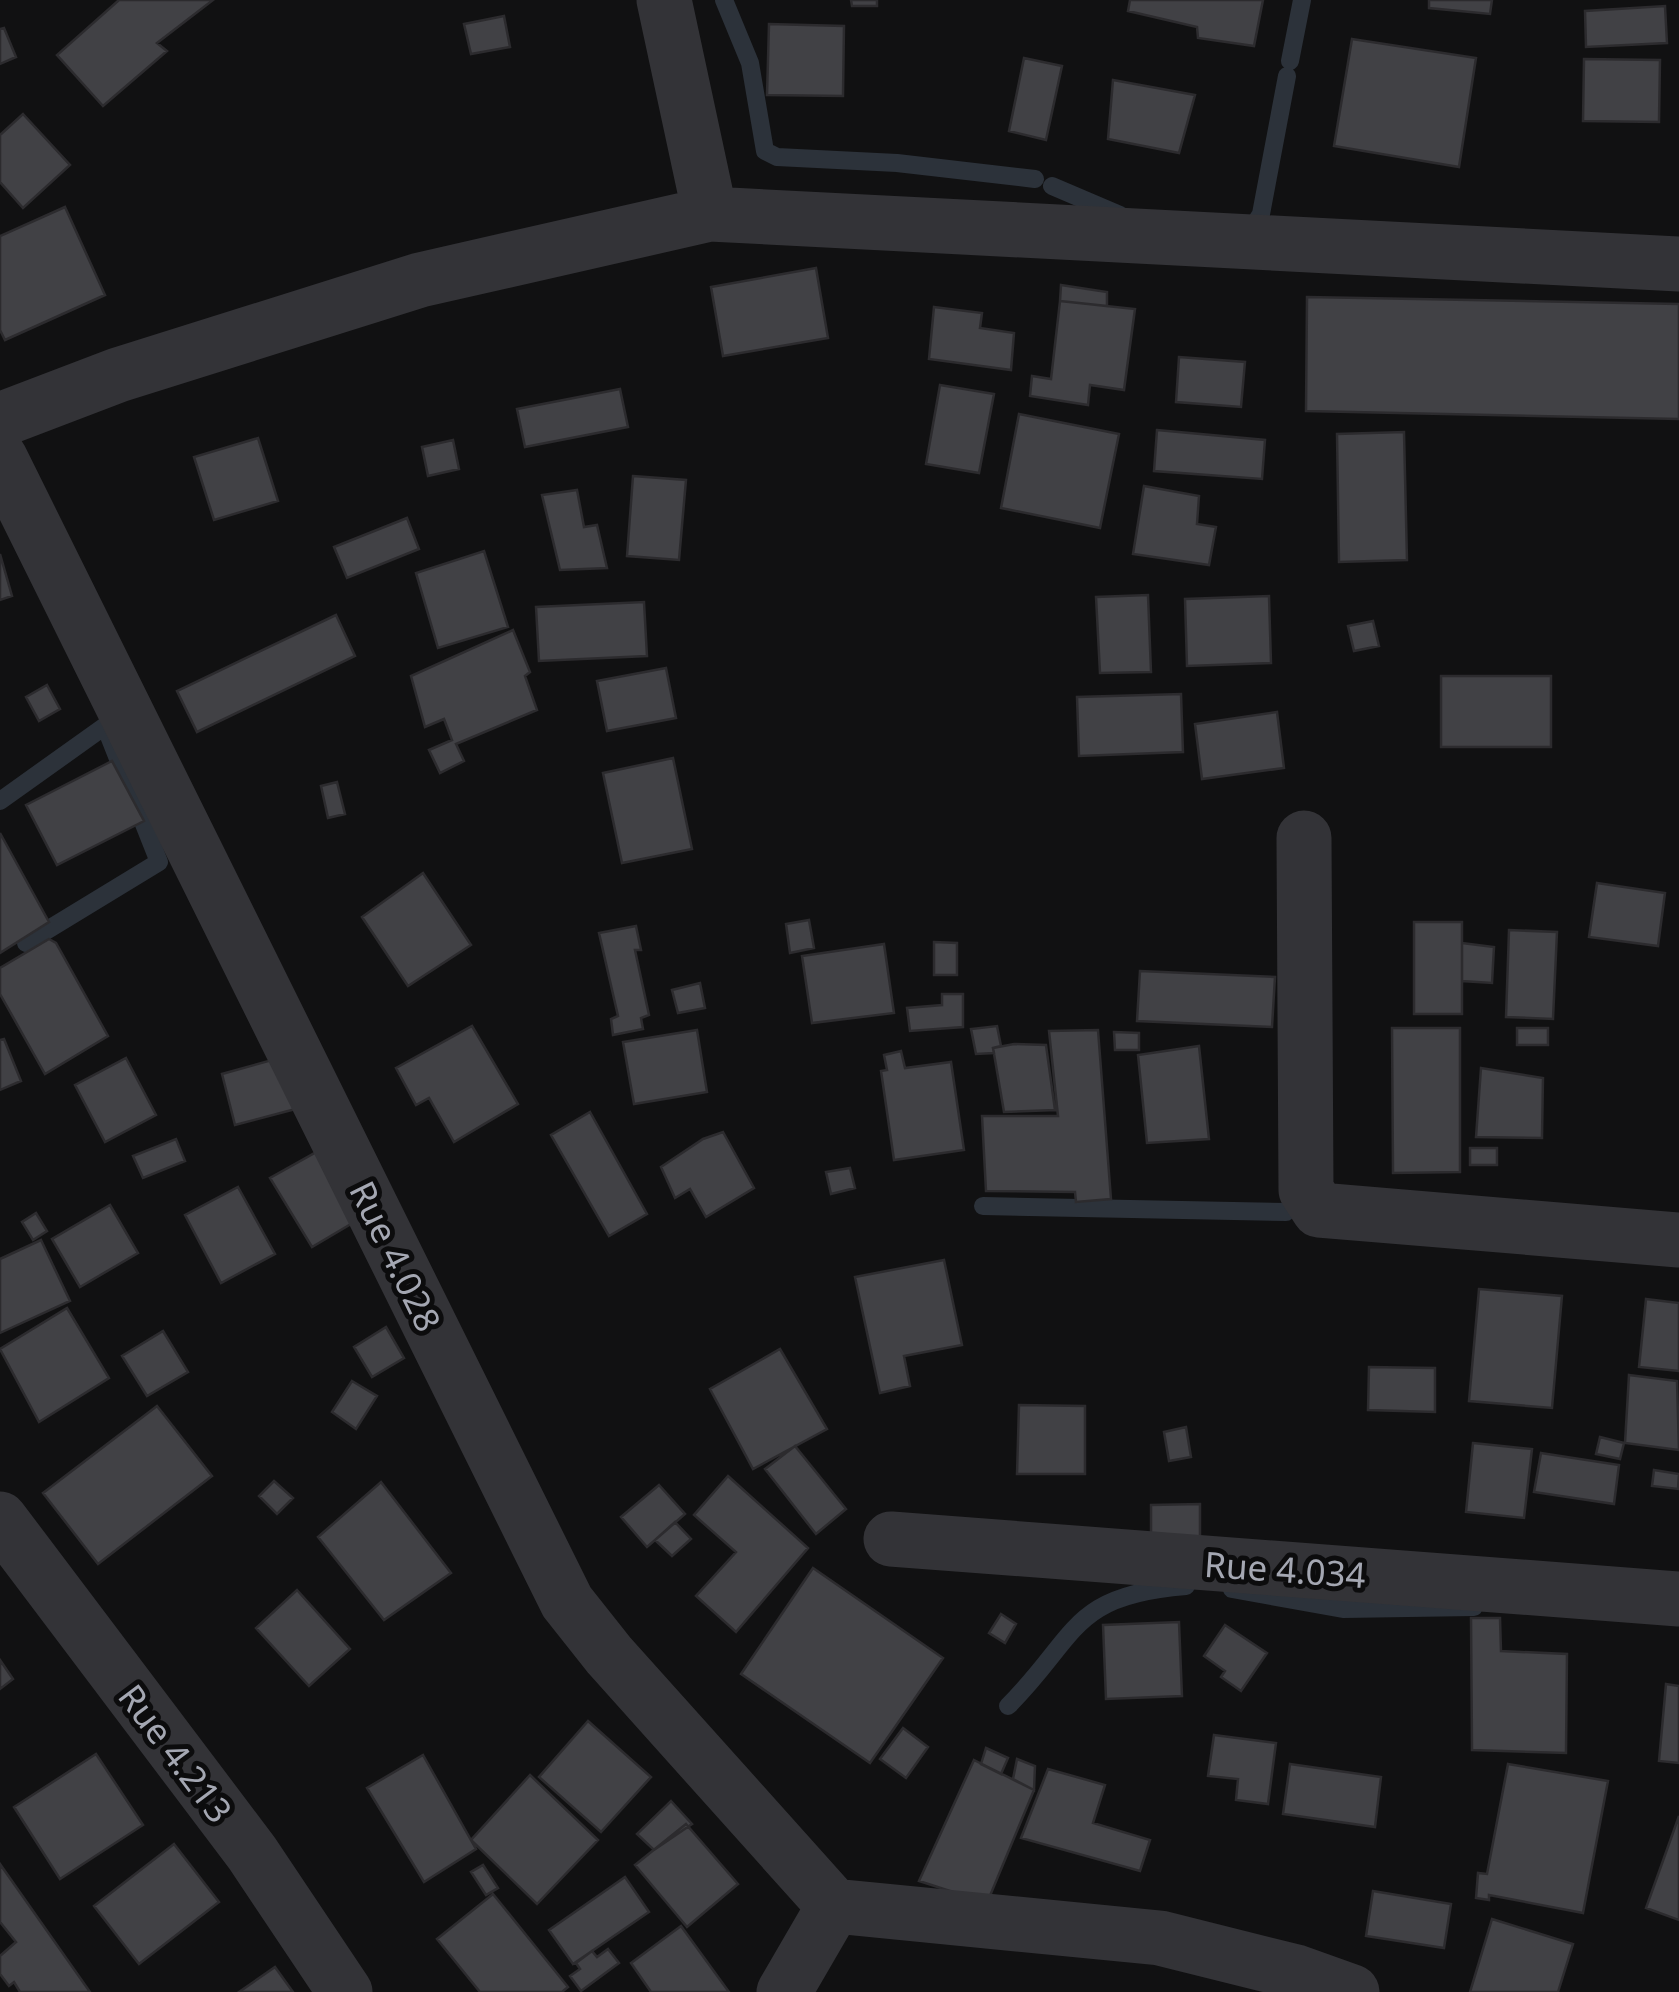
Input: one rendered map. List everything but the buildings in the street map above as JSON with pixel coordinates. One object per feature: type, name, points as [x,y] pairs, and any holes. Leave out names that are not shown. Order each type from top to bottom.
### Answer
[{"type":"street","points":[[664,0],[710,214]]},
{"type":"street","points":[[0,420],[118,375],[420,280],[710,214],[1679,264]]},
{"type":"street","name":"Rue 4.028","points":[[0,458],[567,1602],[609,1656],[834,1906]]},
{"type":"street","points":[[1304,838],[1306,1190],[1319,1210],[1679,1240]]},
{"type":"street","name":"Rue 4.213","points":[[0,1518],[252,1852],[346,1992]]},
{"type":"street","name":"Rue 4.034","points":[[892,1539],[1679,1599]]},
{"type":"street","points":[[784,1992],[834,1906],[1160,1938],[1296,1972],[1352,1992]]},
{"type":"waterway","points":[[724,0],[750,63],[765,151],[777,157],[897,163],[1035,179]]},
{"type":"waterway","points":[[1290,61],[1302,0]]},
{"type":"waterway","points":[[1248,235],[1261,214],[1287,76]]},
{"type":"waterway","points":[[1052,186],[1120,215]]},
{"type":"waterway","points":[[0,801],[105,726],[159,862],[26,943]]},
{"type":"waterway","points":[[983,1206],[1286,1212]]},
{"type":"waterway","points":[[1008,1706],[1064,1640],[1097,1609],[1148,1591],[1186,1586]]},
{"type":"waterway","points":[[1232,1589],[1343,1609],[1474,1607]]}]
